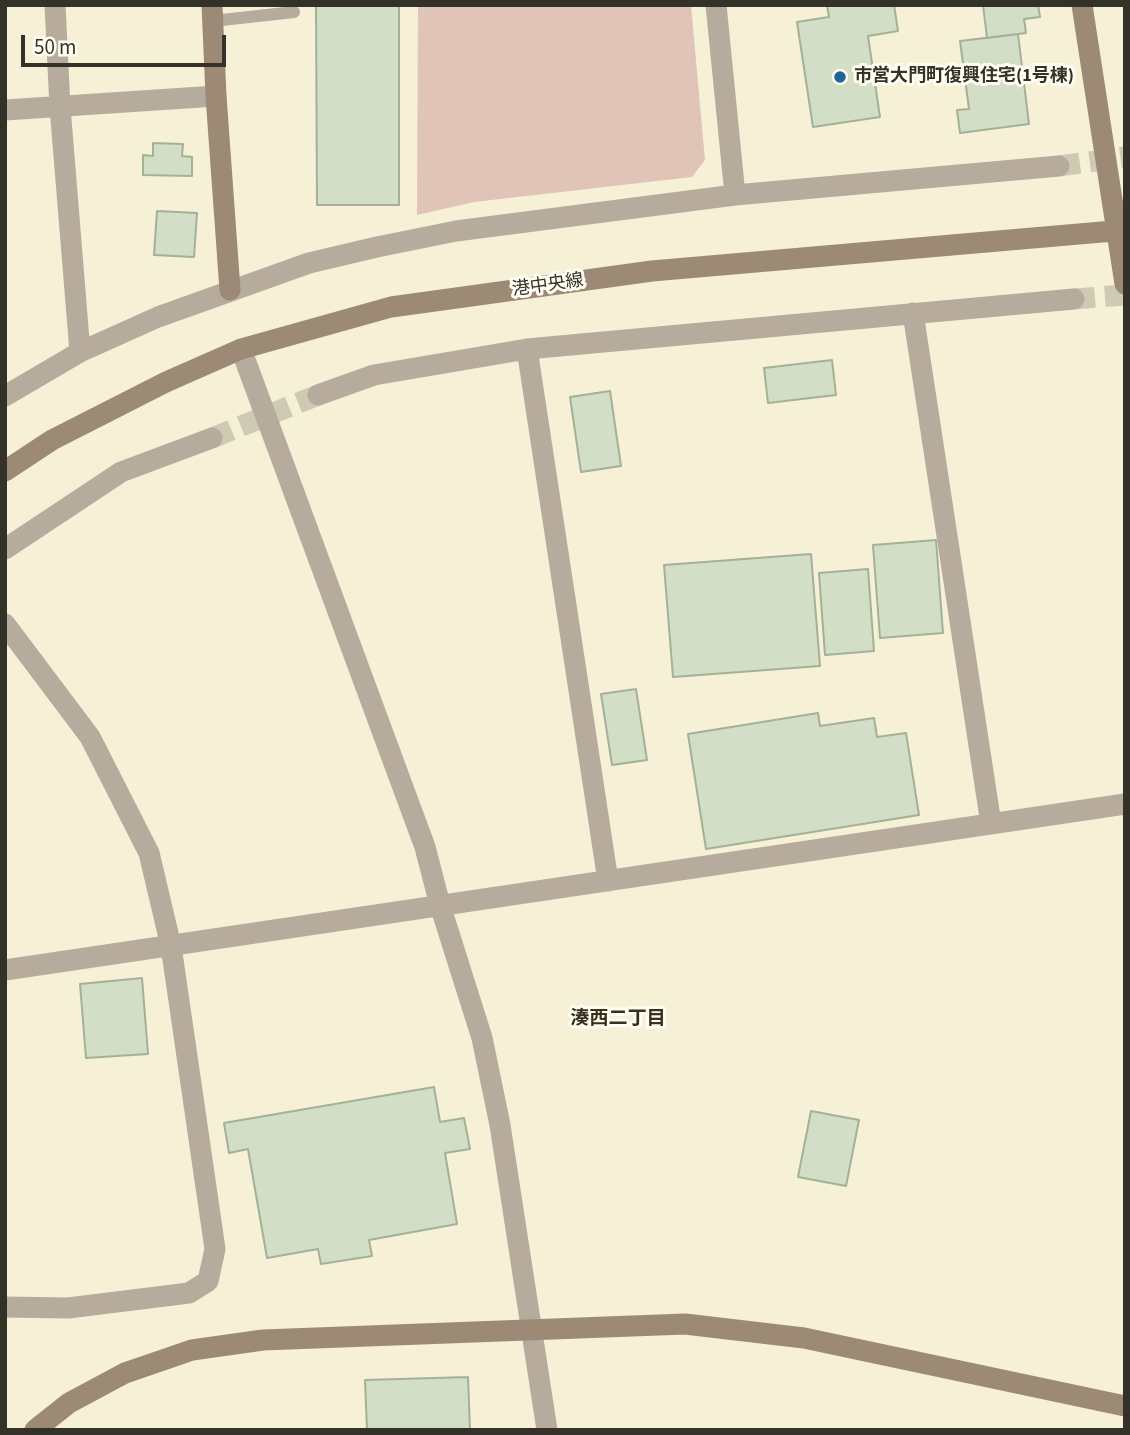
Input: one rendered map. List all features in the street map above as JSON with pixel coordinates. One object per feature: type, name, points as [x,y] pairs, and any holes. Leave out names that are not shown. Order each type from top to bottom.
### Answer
[{"type":"street","points":[[55,5],[60,107],[80,352]]},
{"type":"street","points":[[716,5],[735,195]]},
{"type":"street","points":[[1082,5],[1121,230],[1125,285]]},
{"type":"street","points":[[212,13],[230,290]]},
{"type":"street","points":[[5,110],[216,96]]},
{"type":"street","points":[[5,396],[80,352],[158,317],[309,263],[456,231],[735,195],[1059,166]]},
{"type":"street","name":"港中央線","points":[[5,471],[52,440],[166,382],[242,349],[391,307],[652,271],[1121,230]]},
{"type":"street","points":[[318,395],[374,375],[527,349],[1074,299]]},
{"type":"street","points":[[913,313],[991,824]]},
{"type":"street","points":[[242,349],[425,846],[440,905],[482,1038],[500,1125],[547,1430]]},
{"type":"street","points":[[527,349],[608,881]]},
{"type":"street","points":[[5,549],[121,472],[212,438]]},
{"type":"street","points":[[5,624],[90,737],[149,853],[171,946],[215,1249],[208,1281],[189,1293],[68,1308],[5,1307]]},
{"type":"street","points":[[5,970],[1125,804]]},
{"type":"street","points":[[35,1430],[69,1403],[125,1374],[192,1350],[263,1340],[685,1324],[791,1337],[1125,1406]]},
{"type":"lane","points":[[212,13],[294,12]]},
{"type":"shaded area","points":[[418,5],[691,5],[705,160],[692,177],[474,202],[417,215]]},
{"type":"building","points":[[316,5],[399,5],[399,205],[317,205]]},
{"type":"building","name":"市営大門町復興住宅(1号棟)","points":[[827,5],[894,5],[898,31],[868,36],[880,117],[813,127],[797,22],[829,17]]},
{"type":"building","points":[[983,5],[1038,5],[1040,17],[1024,19],[1026,33],[987,38]]},
{"type":"building","points":[[1018,34],[1029,124],[960,133],[957,110],[969,109],[960,41]]},
{"type":"building","points":[[153,143],[183,144],[182,156],[192,157],[192,176],[143,175],[143,155],[153,156]]},
{"type":"building","points":[[157,211],[197,213],[194,257],[154,255]]},
{"type":"building","points":[[832,360],[836,395],[768,403],[764,368]]},
{"type":"building","points":[[610,391],[621,466],[581,472],[570,397]]},
{"type":"building","points":[[936,540],[943,633],[880,638],[873,545]]},
{"type":"building","points":[[811,554],[820,666],[673,677],[664,565]]},
{"type":"building","points":[[868,569],[874,651],[825,655],[819,573]]},
{"type":"building","points":[[636,689],[647,760],[612,765],[601,694]]},
{"type":"building","points":[[818,713],[820,726],[874,718],[877,737],[906,733],[919,815],[706,849],[688,734]]},
{"type":"building","points":[[142,978],[148,1054],[86,1058],[80,984]]},
{"type":"building","points":[[434,1087],[440,1122],[464,1118],[470,1149],[445,1153],[457,1224],[369,1240],[372,1256],[321,1264],[318,1249],[267,1258],[248,1149],[229,1153],[224,1123]]},
{"type":"building","points":[[811,1111],[859,1120],[846,1186],[798,1177]]},
{"type":"building","points":[[468,1377],[470,1430],[367,1430],[365,1380]]},
{"type":"tunnel","points":[[1059,166],[1125,157]]},
{"type":"tunnel","points":[[1074,299],[1125,295]]},
{"type":"tunnel","points":[[212,438],[318,395]]},
{"type":"place","name":"市営大門町復興住宅(1号棟)","points":[[840,77]]},
{"type":"district","name":"湊西二丁目","points":[[618,1020]]}]
